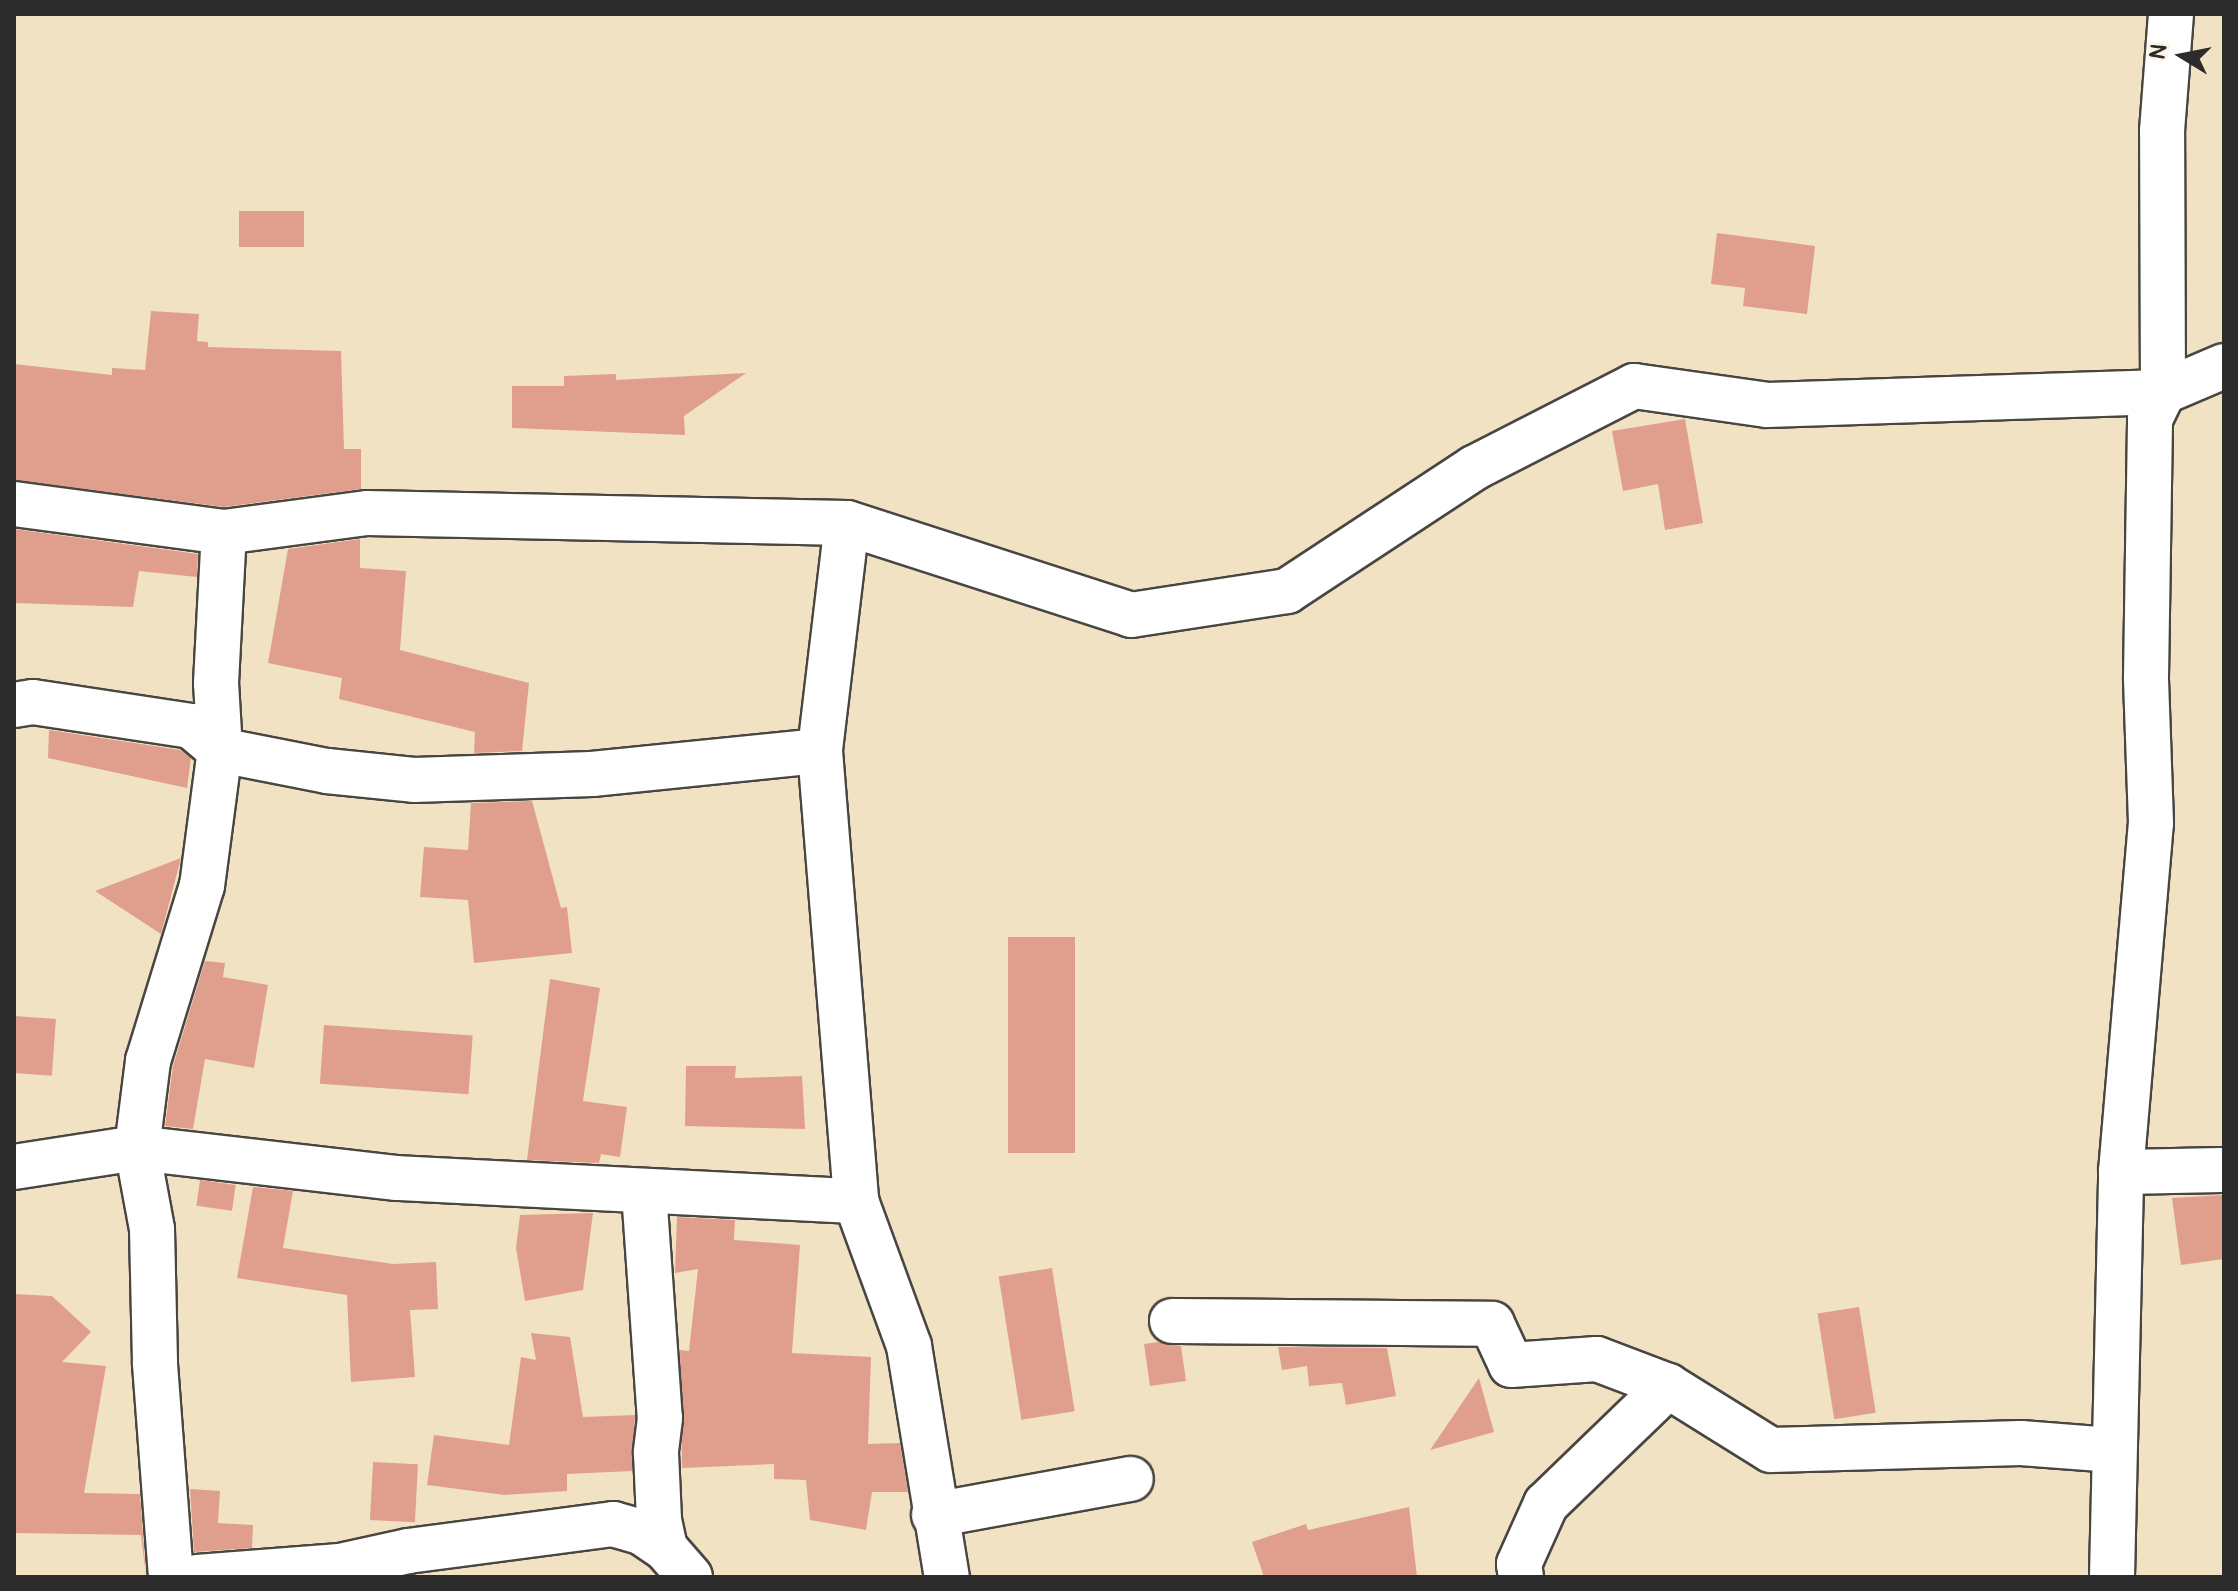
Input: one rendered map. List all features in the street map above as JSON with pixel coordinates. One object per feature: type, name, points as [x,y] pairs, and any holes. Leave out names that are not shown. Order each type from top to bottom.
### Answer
[{"type":"street","points":[[2112,1577],[2111,1450],[2121,1172],[2151,823],[2146,677],[2150,419],[2163,392],[2162,131],[2171,14]]},
{"type":"street","points":[[14,504],[224,532],[367,513],[847,523],[1131,615],[1287,591],[1474,468],[1634,386],[1767,405],[2163,392],[2224,366]]},
{"type":"street","points":[[847,523],[820,751],[856,1201],[909,1346],[934,1515],[947,1577]]},
{"type":"street","points":[[171,1577],[155,1362],[152,1229],[137,1148],[148,1061],[202,886],[220,750],[216,683],[224,532]]},
{"type":"street","points":[[14,705],[33,702],[191,726],[220,750],[327,771],[414,780],[592,774],[820,751]]},
{"type":"street","points":[[14,1167],[137,1148],[397,1178],[644,1192],[680,1189],[856,1201]]},
{"type":"street","points":[[2121,1172],[2224,1170]]},
{"type":"street","points":[[644,1192],[660,1418],[659,1520],[678,1562]]},
{"type":"street","points":[[1172,1321],[1492,1324],[1511,1365],[1597,1359],[1668,1386],[1771,1450],[2021,1443],[2111,1450]]},
{"type":"street","points":[[1521,1577],[1519,1564],[1546,1504],[1668,1386]]},
{"type":"street","points":[[934,1515],[1131,1479]]},
{"type":"street","points":[[197,1577],[340,1566],[408,1551],[613,1524],[641,1532],[678,1562]]},
{"type":"building","points":[[239,211],[304,211],[304,247],[239,247]]},
{"type":"building","points":[[1717,233],[1815,246],[1807,314],[1743,306],[1745,288],[1711,284]]},
{"type":"building","points":[[151,311],[199,314],[197,341],[208,342],[208,347],[341,351],[344,449],[361,449],[361,489],[224,507],[14,480],[14,364],[112,375],[112,368],[145,370]]},
{"type":"building","points":[[746,373],[684,416],[685,435],[512,428],[512,386],[564,386],[564,376],[616,374],[616,380]]},
{"type":"building","points":[[1685,419],[1703,523],[1665,530],[1658,484],[1623,491],[1612,431]]},
{"type":"building","points":[[14,529],[198,554],[197,577],[139,571],[133,607],[14,603]]},
{"type":"building","points":[[360,539],[360,568],[406,571],[400,650],[529,683],[522,751],[474,753],[475,732],[339,699],[342,678],[268,663],[288,549]]},
{"type":"building","points":[[49,730],[180,750],[191,758],[187,788],[48,758]]},
{"type":"building","points":[[532,801],[561,908],[567,907],[572,953],[474,963],[468,900],[420,897],[424,847],[468,850],[471,803]]},
{"type":"building","points":[[181,858],[161,934],[95,891]]},
{"type":"building","points":[[1008,937],[1075,937],[1075,1153],[1008,1153]]},
{"type":"building","points":[[205,961],[225,963],[223,977],[268,985],[254,1068],[205,1059],[193,1129],[165,1126],[173,1066]]},
{"type":"building","points":[[550,979],[600,988],[583,1101],[627,1107],[620,1157],[601,1154],[599,1163],[527,1160]]},
{"type":"building","points":[[14,1016],[56,1019],[52,1076],[14,1073]]},
{"type":"building","points":[[324,1025],[473,1035],[469,1094],[320,1084]]},
{"type":"building","points":[[686,1066],[736,1066],[735,1078],[802,1076],[805,1129],[685,1126]]},
{"type":"building","points":[[200,1180],[236,1185],[232,1211],[196,1206]]},
{"type":"building","points":[[253,1187],[293,1191],[283,1248],[393,1264],[436,1262],[438,1309],[410,1310],[415,1377],[351,1382],[347,1295],[237,1278]]},
{"type":"building","points":[[2224,1195],[2224,1259],[2181,1265],[2172,1198]]},
{"type":"building","points":[[593,1213],[583,1290],[525,1301],[516,1248],[520,1215]]},
{"type":"building","points":[[677,1217],[735,1220],[734,1240],[800,1245],[792,1353],[871,1357],[868,1444],[900,1443],[908,1492],[872,1492],[866,1530],[810,1520],[806,1480],[774,1479],[774,1464],[682,1468],[680,1350],[689,1351],[698,1269],[675,1273]]},
{"type":"building","points":[[1052,1268],[1075,1411],[1021,1420],[999,1276]]},
{"type":"building","points":[[14,1294],[52,1296],[91,1332],[62,1362],[106,1366],[84,1493],[140,1494],[146,1577],[141,1535],[14,1533]]},
{"type":"building","points":[[1859,1307],[1876,1413],[1834,1419],[1818,1314]]},
{"type":"building","points":[[531,1333],[570,1337],[583,1417],[635,1415],[632,1471],[567,1474],[567,1491],[504,1495],[427,1485],[434,1435],[509,1445],[521,1357],[536,1360]]},
{"type":"building","points":[[1159,1342],[1181,1346],[1186,1381],[1150,1386],[1144,1344]]},
{"type":"building","points":[[1278,1347],[1387,1348],[1396,1396],[1346,1405],[1342,1383],[1309,1386],[1307,1366],[1282,1370]]},
{"type":"building","points":[[1479,1378],[1494,1432],[1430,1450]]},
{"type":"building","points":[[373,1462],[418,1464],[415,1522],[370,1520]]},
{"type":"building","points":[[190,1489],[220,1491],[218,1523],[253,1525],[252,1548],[194,1552]]},
{"type":"building","points":[[1409,1507],[1417,1577],[1264,1577],[1252,1542],[1306,1524],[1308,1530]]}]
